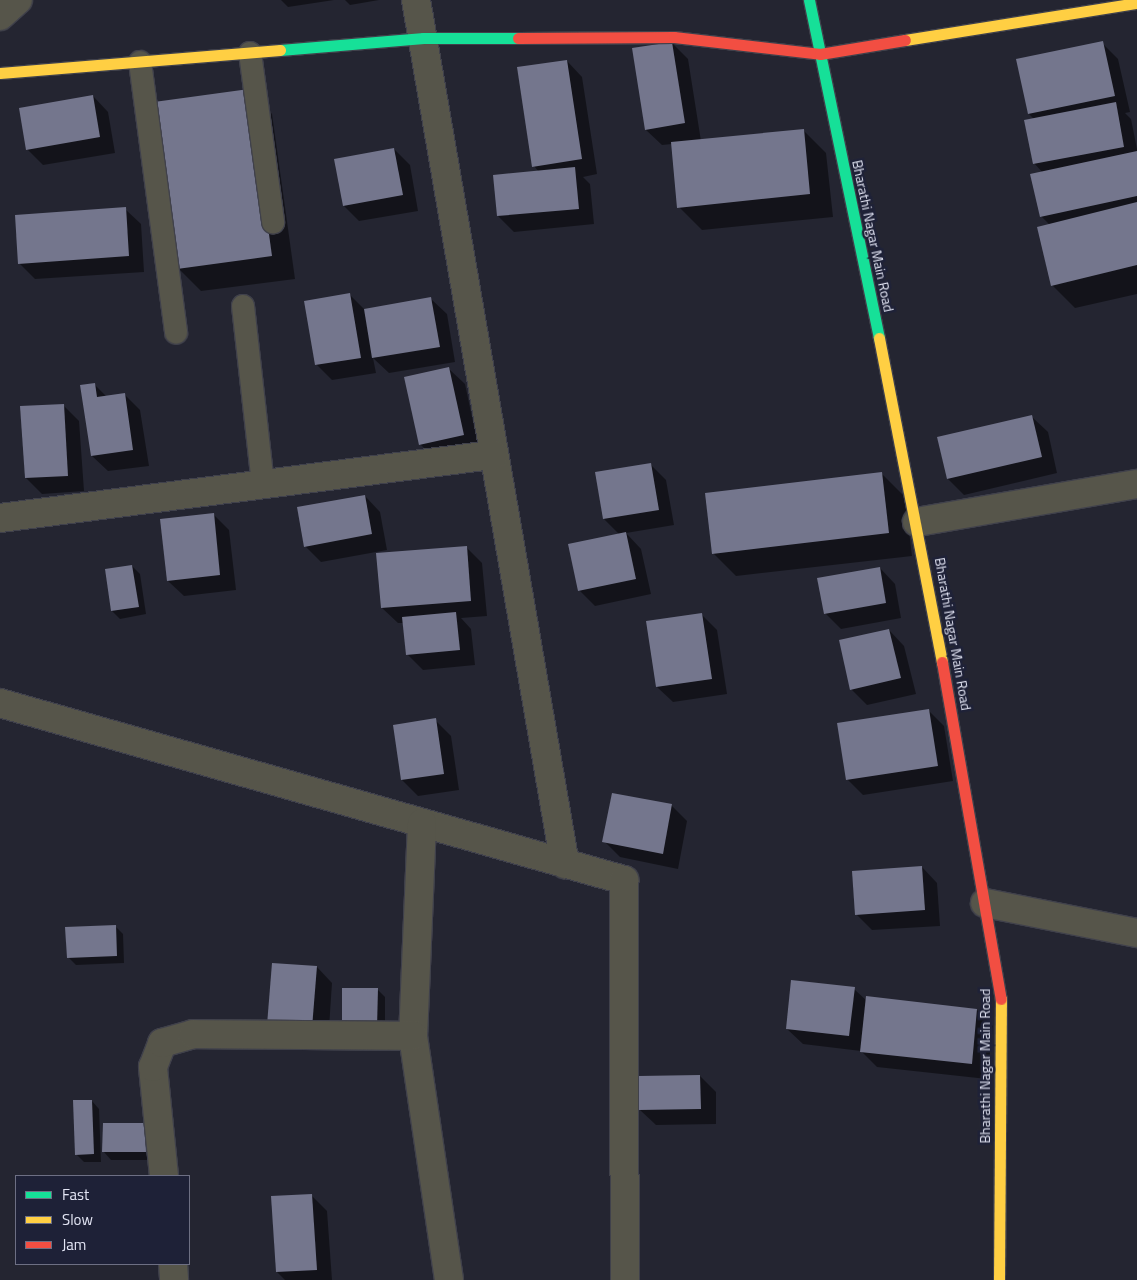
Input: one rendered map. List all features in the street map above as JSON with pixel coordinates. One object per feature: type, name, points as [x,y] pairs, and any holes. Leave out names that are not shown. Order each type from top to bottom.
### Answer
[{"type":"street","points":[[0,16],[18,0]]},
{"type":"street","points":[[416,0],[565,864]]},
{"type":"street","name":"Bharathi Nagar Main Road","points":[[810,0],[918,522],[1001,986],[999,1280]]},
{"type":"street","points":[[0,73],[423,38],[674,38],[820,54],[1137,3]]},
{"type":"street","points":[[0,518],[494,455]]},
{"type":"street","points":[[918,522],[1137,484]]},
{"type":"street","points":[[0,703],[624,880],[625,1280]]},
{"type":"street","points":[[422,823],[413,1036],[450,1280]]},
{"type":"street","points":[[985,903],[1137,933]]},
{"type":"street","points":[[164,1175],[153,1067],[162,1043],[193,1034],[413,1036]]},
{"type":"street","points":[[173,1265],[174,1280]]},
{"type":"lane","points":[[250,52],[273,222]]},
{"type":"lane","points":[[140,62],[176,333]]},
{"type":"lane","points":[[244,306],[263,484]]},
{"type":"building","points":[[1103,41],[1115,96],[1028,114],[1016,59]]},
{"type":"building","points":[[672,42],[685,123],[645,130],[632,48]]},
{"type":"building","points":[[567,60],[582,159],[532,167],[517,67]]},
{"type":"building","points":[[249,89],[272,256],[177,269],[154,102]]},
{"type":"building","points":[[93,95],[100,137],[26,150],[19,108]]},
{"type":"building","points":[[1116,102],[1124,147],[1033,164],[1024,120]]},
{"type":"building","points":[[804,129],[810,194],[677,208],[671,142]]},
{"type":"building","points":[[394,148],[403,195],[343,206],[334,159]]},
{"type":"building","points":[[1137,151],[1137,196],[1040,217],[1030,174]]},
{"type":"building","points":[[575,167],[579,209],[497,216],[493,175]]},
{"type":"building","points":[[1137,202],[1137,265],[1051,286],[1037,227]]},
{"type":"building","points":[[126,207],[129,256],[18,264],[15,215]]},
{"type":"building","points":[[350,293],[361,358],[315,365],[304,301]]},
{"type":"building","points":[[431,297],[440,347],[372,358],[364,309]]},
{"type":"building","points":[[449,367],[464,435],[419,445],[404,377]]},
{"type":"building","points":[[95,383],[97,397],[125,393],[133,450],[91,456],[80,385]]},
{"type":"building","points":[[64,404],[68,476],[25,478],[20,406]]},
{"type":"building","points":[[1032,415],[1042,457],[947,479],[937,437]]},
{"type":"building","points":[[651,463],[659,510],[603,519],[595,472]]},
{"type":"building","points":[[882,472],[889,533],[712,554],[705,493]]},
{"type":"building","points":[[365,495],[372,534],[304,547],[297,507]]},
{"type":"building","points":[[214,513],[220,575],[167,581],[160,519]]},
{"type":"building","points":[[626,532],[636,579],[578,591],[568,544]]},
{"type":"building","points":[[467,546],[471,601],[381,608],[376,553]]},
{"type":"building","points":[[132,565],[139,607],[111,611],[105,569]]},
{"type":"building","points":[[880,567],[886,603],[824,614],[817,578]]},
{"type":"building","points":[[456,612],[460,650],[406,655],[402,617]]},
{"type":"building","points":[[702,613],[712,679],[656,687],[646,621]]},
{"type":"building","points":[[889,629],[901,678],[850,690],[839,640]]},
{"type":"building","points":[[929,709],[938,766],[846,780],[837,723]]},
{"type":"building","points":[[436,718],[444,774],[401,780],[393,725]]},
{"type":"building","points":[[612,793],[672,804],[663,854],[602,842]]},
{"type":"building","points":[[922,866],[925,910],[855,915],[852,871]]},
{"type":"building","points":[[116,925],[117,956],[67,958],[65,927]]},
{"type":"building","points":[[272,963],[317,966],[312,1028],[267,1025]]},
{"type":"building","points":[[791,980],[855,987],[849,1036],[786,1029]]},
{"type":"building","points":[[342,988],[378,988],[377,1028],[342,1027]]},
{"type":"building","points":[[866,996],[977,1009],[972,1064],[860,1052]]},
{"type":"building","points":[[700,1075],[701,1109],[639,1110],[638,1076]]},
{"type":"building","points":[[73,1100],[92,1100],[94,1154],[75,1155]]},
{"type":"building","points":[[103,1123],[145,1123],[146,1152],[102,1152]]},
{"type":"building","points":[[312,1194],[317,1270],[276,1272],[271,1196]]},
{"type":"traffic: fast","points":[[809,0],[879,338]]},
{"type":"traffic: fast","points":[[280,50],[423,38],[518,38]]},
{"type":"traffic: slow","points":[[905,40],[1137,3]]},
{"type":"traffic: slow","points":[[0,73],[280,50]]},
{"type":"traffic: slow","points":[[879,338],[942,662]]},
{"type":"traffic: slow","points":[[999,1280],[1001,999]]},
{"type":"traffic: jam","points":[[518,38],[674,37],[820,54],[905,40]]},
{"type":"traffic: jam","points":[[942,662],[1001,999]]}]
